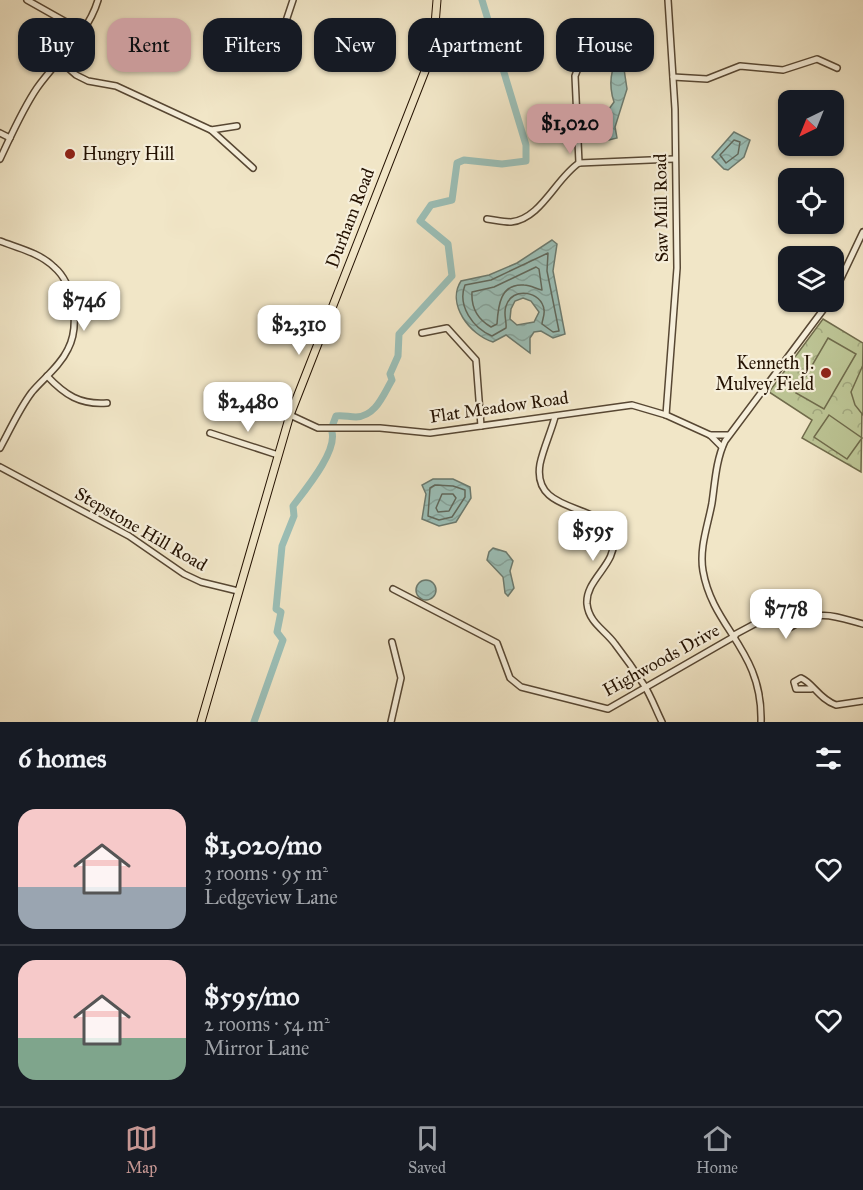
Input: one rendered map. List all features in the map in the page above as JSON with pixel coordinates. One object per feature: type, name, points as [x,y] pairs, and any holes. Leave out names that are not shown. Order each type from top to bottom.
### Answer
[{"type":"main road","name":"Durham Road","points":[[201,722],[290,415],[427,66],[435,37],[437,0]]},
{"type":"street","points":[[27,0],[57,18]]},
{"type":"street","points":[[91,18],[98,0]]},
{"type":"street","points":[[287,18],[292,0]]},
{"type":"street","name":"Saw Mill Road","points":[[666,415],[671,384],[677,268],[673,77],[668,0]]},
{"type":"street","points":[[285,24],[292,31],[292,41],[284,48],[274,47],[268,39],[268,31],[274,25],[285,24]]},
{"type":"street","points":[[673,77],[707,79],[741,66],[783,70],[817,59],[837,68]]},
{"type":"street","points":[[0,159],[35,90],[49,72]]},
{"type":"street","points":[[73,72],[88,81],[116,86],[211,130],[254,168]]},
{"type":"street","points":[[577,72],[579,163]]},
{"type":"street","points":[[211,130],[237,126]]},
{"type":"street","points":[[0,132],[10,138]]},
{"type":"street","points":[[487,219],[511,222],[530,216],[569,170],[579,163],[674,159]]},
{"type":"street","points":[[844,272],[863,232]]},
{"type":"street","points":[[0,241],[38,256],[53,265],[63,276],[70,291],[72,334],[69,348],[32,393],[0,448]]},
{"type":"street","points":[[761,722],[757,679],[709,591],[702,565],[704,546],[722,447],[728,435],[796,349],[822,312]]},
{"type":"street","points":[[422,333],[438,327],[447,328],[473,355],[476,360],[481,426]]},
{"type":"street","points":[[47,376],[69,397],[88,404],[107,403]]},
{"type":"street","name":"Flat Meadow Road","points":[[290,415],[318,428],[430,433],[633,405],[666,415],[710,435],[722,447]]},
{"type":"street","points":[[555,417],[540,466],[541,480],[559,504],[598,518],[614,538],[612,554],[589,590],[588,608],[594,623],[614,641],[646,688],[662,722]]},
{"type":"street","points":[[210,433],[278,455]]},
{"type":"street","name":"Flat Meadow Road","points":[[710,435],[728,435]]},
{"type":"street","name":"Stepstone Hill Road","points":[[0,467],[129,536],[184,574],[201,582],[238,591]]},
{"type":"street","name":"Highwoods Drive","points":[[393,589],[497,644],[510,678],[522,687],[609,709],[762,620],[795,623],[810,617],[831,614],[863,624]]},
{"type":"street","points":[[391,722],[401,678],[392,642]]},
{"type":"street","points":[[811,689],[836,705],[863,701]]},
{"type":"green space","points":[[823,319],[863,343],[861,472],[802,438],[812,420],[769,392]]},
{"type":"green space","name":"Kenneth J. Mulvey Field","points":[[828,338],[856,354],[824,409],[796,393]]},
{"type":"green space","points":[[863,365],[863,415],[855,405],[851,392]]},
{"type":"green space","points":[[829,415],[862,438],[847,459],[814,437]]},
{"type":"water","points":[[612,72],[624,72],[627,89],[615,127],[617,138],[609,140],[606,137],[604,116],[614,102]]},
{"type":"water","points":[[734,132],[750,140],[744,157],[728,170],[712,157]]},
{"type":"water","points":[[552,240],[557,244],[553,271],[565,334],[553,338],[541,331],[534,332],[530,338],[530,353],[506,335],[493,342],[476,333],[463,318],[456,299],[461,281],[489,275],[517,263]],"holes":[[[523,298],[531,301],[539,312],[534,322],[517,325],[510,319],[515,301]]]},
{"type":"water","points":[[433,479],[453,479],[470,487],[471,498],[456,522],[439,526],[422,519],[426,494],[422,485]]},
{"type":"water","points":[[493,548],[506,552],[513,561],[510,571],[514,588],[508,596],[505,593],[503,577],[487,560]]},
{"type":"water","points":[[426,580],[433,583],[436,590],[433,597],[426,600],[419,597],[416,590],[419,583]]},
{"type":"waterway","points":[[333,424],[336,416],[363,416],[374,409],[392,380],[390,374],[398,356],[399,334],[452,276],[448,244],[420,221],[431,205],[452,200],[457,163],[464,160],[502,164],[526,161],[526,145],[482,0]]},
{"type":"waterway","points":[[254,722],[283,640],[277,632],[281,612],[276,609],[282,546],[294,516],[293,506],[325,460],[330,450],[332,432]]},
{"type":"place","name":"Hungry Hill","points":[[70,154]]},
{"type":"place","name":"Kenneth J. Mulvey Field","points":[[826,373]]}]
